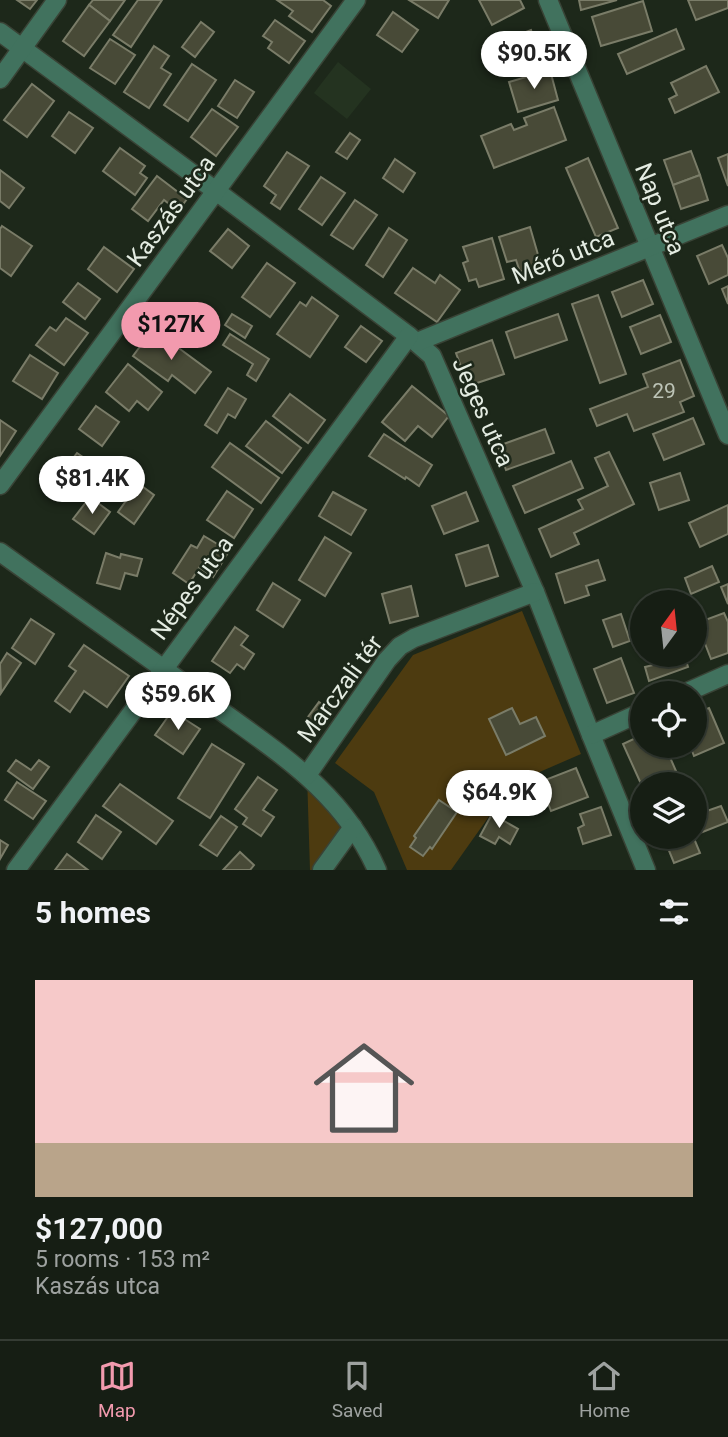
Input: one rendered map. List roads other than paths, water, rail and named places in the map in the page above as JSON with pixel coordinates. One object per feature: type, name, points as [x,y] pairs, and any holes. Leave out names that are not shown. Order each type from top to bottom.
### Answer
[{"type":"street","points":[[0,79],[57,0]]},
{"type":"street","name":"Kaszás utca","points":[[0,485],[356,0]]},
{"type":"street","name":"Nap utca","points":[[548,0],[728,435]]},
{"type":"street","name":"Jeges utca","points":[[0,32],[216,191],[432,356],[535,592],[646,870]]},
{"type":"street","name":"Mérő utca","points":[[413,339],[650,248],[728,215]]},
{"type":"street","name":"Népes utca","points":[[16,870],[164,668],[413,339]]},
{"type":"street","points":[[0,552],[164,668],[307,775],[329,796],[353,827],[377,870]]},
{"type":"street","name":"Marczali tér","points":[[307,775],[387,660],[400,646],[414,638],[535,592]]},
{"type":"street","points":[[707,683],[728,674]]},
{"type":"street","points":[[591,735],[630,717]]},
{"type":"street","points":[[322,870],[353,827]]}]
